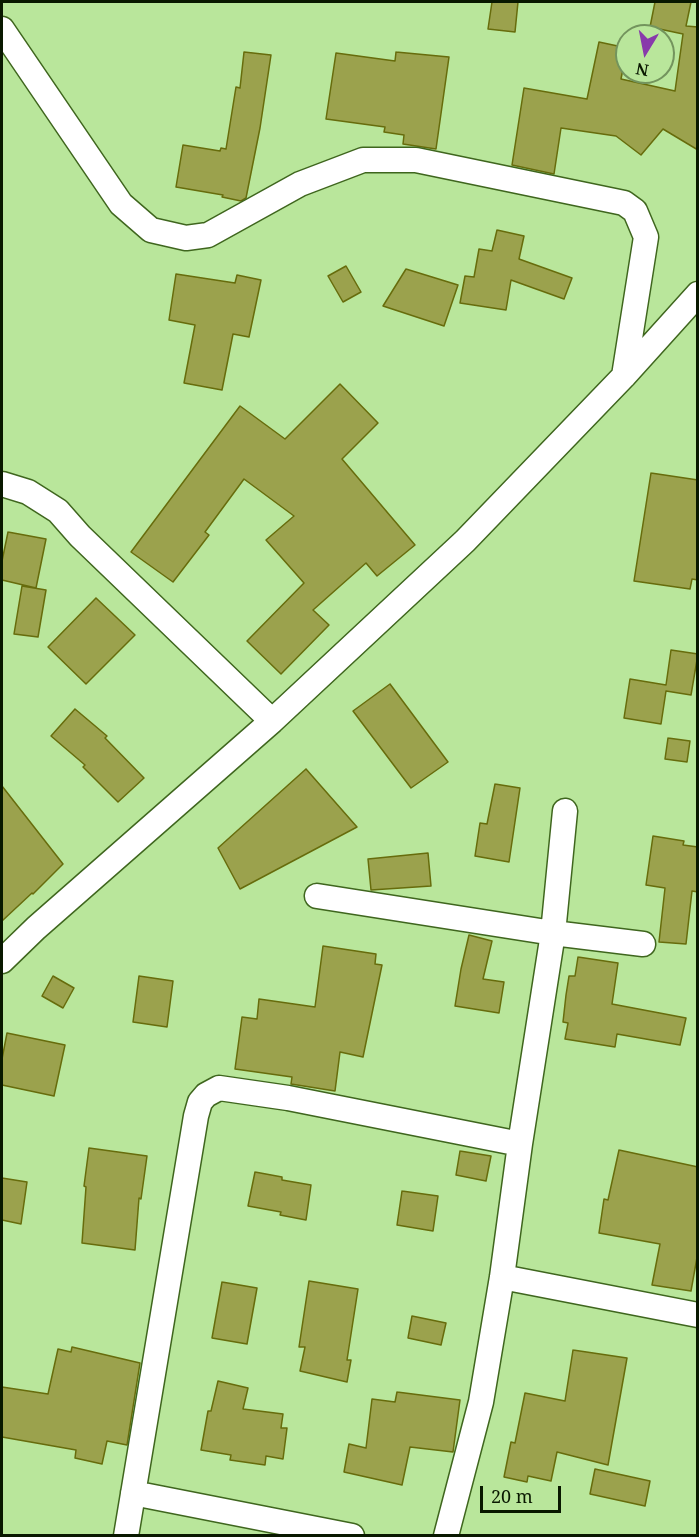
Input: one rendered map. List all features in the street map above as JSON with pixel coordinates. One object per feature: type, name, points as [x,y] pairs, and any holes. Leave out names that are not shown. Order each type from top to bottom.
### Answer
[{"type":"street","points":[[2,29],[122,204],[151,230],[186,238],[208,234],[300,184],[363,160],[417,160],[624,203],[635,211],[646,237],[624,376]]},
{"type":"street","points":[[2,960],[272,722],[465,541],[624,376],[698,294]]},
{"type":"street","points":[[2,484],[28,492],[58,511],[80,536],[272,722]]},
{"type":"street","points":[[446,1536],[481,1402],[502,1277],[553,933],[565,811]]},
{"type":"street","points":[[317,896],[553,933],[643,944]]},
{"type":"street","points":[[126,1536],[196,1116],[200,1102],[206,1095],[219,1088],[288,1098],[520,1144]]},
{"type":"street","points":[[502,1277],[698,1315]]},
{"type":"street","points":[[134,1493],[352,1536]]},
{"type":"building","points":[[492,2],[518,2],[515,32],[488,29]]},
{"type":"building","points":[[655,2],[691,2],[686,26],[698,27],[698,150],[663,129],[641,155],[616,136],[561,128],[554,174],[512,165],[524,88],[587,99],[599,42],[615,45],[615,84],[644,84],[675,91],[683,34],[675,32],[675,24],[651,24]]},
{"type":"building","points":[[244,52],[271,55],[246,198],[241,201],[222,197],[223,195],[176,187],[183,145],[220,151],[221,148],[226,149],[236,87],[240,88]]},
{"type":"building","points":[[396,52],[449,57],[436,149],[403,144],[404,135],[384,132],[385,127],[326,119],[336,53],[395,61]]},
{"type":"building","points":[[497,230],[524,236],[519,259],[572,278],[564,299],[511,280],[506,310],[460,303],[465,276],[474,277],[479,249],[492,251]]},
{"type":"building","points":[[346,266],[361,292],[343,302],[328,276]]},
{"type":"building","points":[[406,269],[458,285],[444,326],[383,306]]},
{"type":"building","points":[[176,274],[235,283],[237,275],[261,280],[249,337],[233,334],[222,390],[184,383],[195,325],[169,320]]},
{"type":"building","points":[[340,384],[378,423],[342,459],[415,545],[377,576],[366,563],[313,610],[329,625],[281,674],[247,641],[304,583],[266,540],[294,516],[244,479],[205,532],[209,535],[173,582],[131,552],[240,406],[285,439]]},
{"type":"building","points":[[651,473],[698,480],[698,580],[692,579],[690,589],[634,581]]},
{"type":"building","points":[[8,532],[46,539],[36,588],[2,580],[2,561]]},
{"type":"building","points":[[22,586],[46,590],[38,637],[14,634]]},
{"type":"building","points":[[96,598],[135,635],[86,684],[48,647]]},
{"type":"building","points":[[671,650],[698,654],[691,695],[666,691],[661,724],[624,718],[630,679],[666,685]]},
{"type":"building","points":[[390,684],[448,762],[411,788],[353,711]]},
{"type":"building","points":[[75,709],[107,736],[105,738],[144,778],[118,802],[83,767],[85,765],[51,736]]},
{"type":"building","points":[[668,738],[690,741],[687,762],[665,759]]},
{"type":"building","points":[[306,769],[357,827],[240,889],[218,848]]},
{"type":"building","points":[[495,784],[520,788],[509,862],[475,856],[480,823],[487,824]]},
{"type":"building","points":[[2,786],[63,864],[2,921]]},
{"type":"building","points":[[653,836],[684,841],[683,845],[698,847],[698,892],[692,891],[686,944],[659,942],[665,888],[646,885]]},
{"type":"building","points":[[428,853],[431,886],[371,890],[368,859]]},
{"type":"building","points":[[469,935],[492,941],[483,979],[504,982],[499,1013],[455,1006]]},
{"type":"building","points":[[323,946],[376,954],[375,964],[382,965],[363,1057],[340,1052],[335,1091],[291,1084],[292,1077],[235,1069],[242,1017],[257,1019],[259,999],[315,1007]]},
{"type":"building","points":[[578,957],[618,963],[612,1004],[686,1018],[680,1045],[617,1034],[615,1047],[565,1039],[568,1023],[563,1022],[569,976],[575,976]]},
{"type":"building","points":[[53,976],[74,988],[63,1008],[42,996]]},
{"type":"building","points":[[139,976],[173,981],[167,1027],[133,1022]]},
{"type":"building","points":[[7,1033],[65,1045],[54,1096],[2,1085],[2,1059]]},
{"type":"building","points":[[89,1148],[147,1156],[141,1199],[139,1198],[135,1250],[82,1243],[86,1187],[84,1186]]},
{"type":"building","points":[[619,1150],[698,1167],[698,1252],[691,1291],[652,1285],[660,1244],[599,1233],[604,1199],[608,1200]]},
{"type":"building","points":[[460,1151],[491,1156],[486,1181],[456,1175]]},
{"type":"building","points":[[255,1172],[311,1185],[306,1220],[280,1215],[281,1212],[248,1206]]},
{"type":"building","points":[[2,1178],[27,1182],[21,1224],[2,1220]]},
{"type":"building","points":[[402,1191],[438,1196],[433,1231],[397,1225]]},
{"type":"building","points":[[309,1281],[358,1289],[347,1360],[351,1360],[347,1382],[300,1371],[305,1347],[299,1347]]},
{"type":"building","points":[[222,1282],[257,1288],[247,1344],[212,1338]]},
{"type":"building","points":[[412,1316],[446,1323],[441,1345],[408,1338]]},
{"type":"building","points":[[72,1347],[140,1363],[127,1445],[107,1441],[102,1464],[75,1458],[76,1450],[2,1437],[2,1387],[48,1394],[58,1349],[71,1352]]},
{"type":"building","points":[[573,1350],[627,1358],[608,1465],[557,1452],[551,1481],[528,1476],[527,1482],[504,1477],[511,1442],[515,1443],[525,1393],[565,1401]]},
{"type":"building","points":[[218,1381],[248,1388],[243,1409],[283,1414],[281,1428],[287,1428],[283,1459],[266,1456],[265,1465],[230,1460],[231,1455],[201,1450],[208,1411],[211,1411]]},
{"type":"building","points":[[397,1392],[460,1400],[453,1452],[410,1447],[402,1485],[344,1472],[349,1444],[366,1448],[372,1399],[395,1402]]},
{"type":"building","points":[[595,1469],[650,1481],[645,1506],[590,1494]]}]
